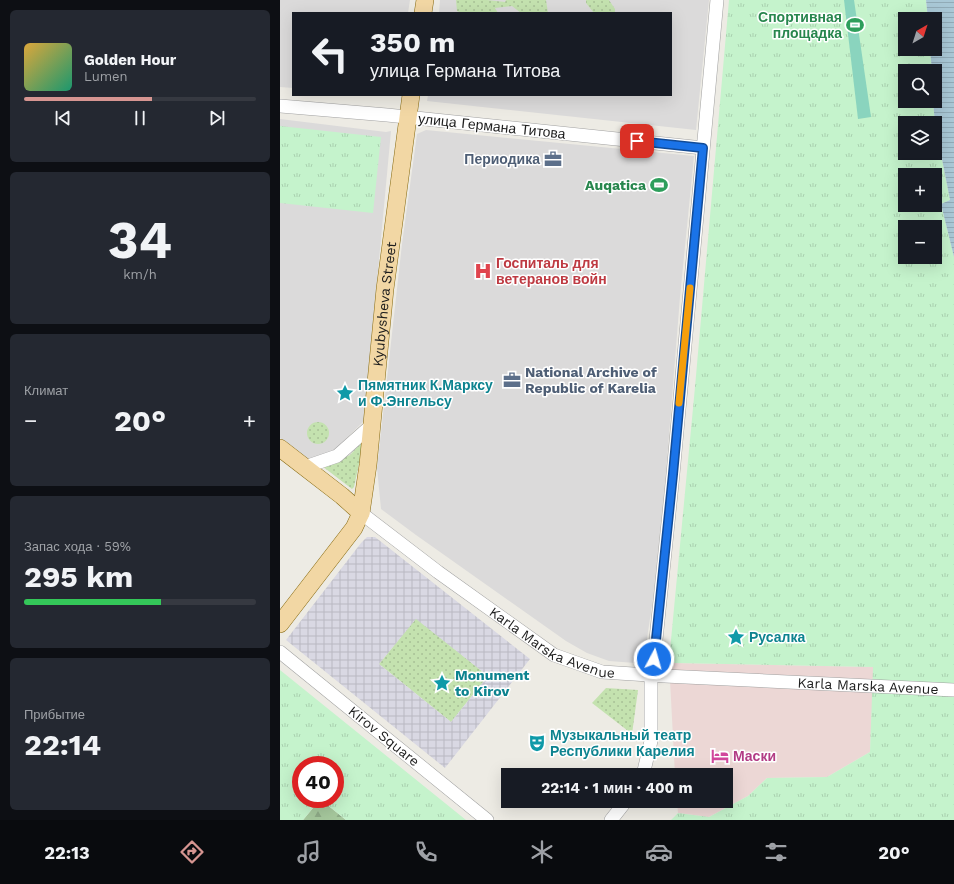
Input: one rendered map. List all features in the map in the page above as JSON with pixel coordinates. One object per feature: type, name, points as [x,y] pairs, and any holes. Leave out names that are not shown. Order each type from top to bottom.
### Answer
[{"type":"main road","points":[[423,12],[425,0]]},
{"type":"main road","name":"Kyubysheva Street","points":[[280,624],[354,528],[361,513],[373,424],[386,289],[411,96]]},
{"type":"main road","name":"Karla Marska Avenue","points":[[280,448],[342,496],[361,513]]},
{"type":"street","points":[[645,768],[651,741],[651,676],[673,474],[717,0]]},
{"type":"street","name":"улица Германа Титова","points":[[280,106],[407,117],[703,148]]},
{"type":"street","points":[[305,467],[337,456],[373,424]]},
{"type":"street","name":"Karla Marska Avenue","points":[[361,513],[438,572],[554,655],[602,672],[651,676],[954,690]]},
{"type":"street","name":"Kirov Square","points":[[280,652],[487,820]]},
{"type":"street","points":[[611,820],[620,808]]},
{"type":"shaded area","points":[[280,0],[410,0],[408,12],[292,12],[292,88],[280,87]]},
{"type":"shaded area","points":[[440,0],[709,0],[696,130],[427,101],[428,96],[672,96],[672,12],[439,12]]},
{"type":"shaded area","points":[[280,119],[386,132],[391,131],[364,421],[332,452],[308,460],[280,438]]},
{"type":"shaded area","points":[[426,130],[694,156],[680,297],[666,473],[653,599],[644,658],[635,663],[609,661],[587,653],[566,641],[381,509],[377,468],[402,244],[417,134]]},
{"type":"shaded area","points":[[367,537],[375,537],[530,659],[445,768],[286,640]],"holes":[[[416,619],[488,676],[451,722],[379,664]]]},
{"type":"shaded area","points":[[669,661],[675,663],[874,667],[870,752],[827,777],[767,778],[748,796],[733,804],[733,768],[675,768]]},
{"type":"shaded area","points":[[678,808],[726,808],[709,817],[678,813]]},
{"type":"green space","points":[[456,0],[487,0],[505,2],[506,0],[546,0],[548,12],[520,12],[512,6],[495,8],[497,12],[457,11]]},
{"type":"green space","points":[[586,0],[609,0],[615,9],[615,12],[593,12],[586,3]]},
{"type":"green space","points":[[729,0],[926,0],[927,12],[898,12],[898,56],[931,56],[931,64],[898,64],[898,108],[934,108],[934,116],[898,116],[898,160],[942,159],[950,200],[942,204],[942,168],[898,168],[898,212],[942,212],[942,208],[954,257],[954,820],[671,820],[678,813],[709,817],[726,808],[733,808],[733,804],[748,796],[767,778],[827,777],[870,752],[873,667],[675,663],[669,661]]},
{"type":"green space","points":[[844,0],[854,0],[871,117],[858,119]]},
{"type":"green space","points":[[280,126],[381,137],[373,213],[280,203]]},
{"type":"green space","points":[[318,422],[326,425],[329,433],[326,441],[318,444],[310,441],[307,433],[310,425]]},
{"type":"green space","points":[[364,440],[354,487],[352,489],[322,466],[350,455]]},
{"type":"green space","points":[[416,618],[488,676],[451,722],[379,664]]},
{"type":"green space","points":[[280,670],[466,820],[346,820],[331,808],[344,808],[344,756],[292,756],[292,808],[313,808],[303,820],[280,820]]},
{"type":"green space","points":[[606,688],[638,690],[632,734],[592,703]]},
{"type":"green space","points":[[313,808],[331,808],[346,820],[303,820]]},
{"type":"water","points":[[926,0],[954,0],[954,257],[942,208],[942,204],[950,200],[942,159],[942,116],[934,116],[934,108],[942,108],[942,64],[931,64],[931,56],[942,56],[942,12],[927,12]]},
{"type":"slow traffic","points":[[679,403],[690,288]]},
{"type":"place","name":"Спортивная площадка","points":[[855,25]]},
{"type":"place","name":"Периодика","points":[[553,159]]},
{"type":"place","name":"Auqatica","points":[[659,185]]},
{"type":"place","name":"Госпиталь для ветеранов войн","points":[[483,271]]},
{"type":"place","name":"National Archive of Republic of Karelia","points":[[512,380]]},
{"type":"place","name":"Пямятник К.Марксу и Ф.Энгельсу","points":[[345,393]]},
{"type":"place","name":"Русалка","points":[[736,637]]},
{"type":"place","name":"Monument to Kirov","points":[[442,683]]},
{"type":"place","name":"Музыкальный театр Республики Карелия","points":[[537,743]]},
{"type":"place","name":"Маски","points":[[720,756]]},
{"type":"route","points":[[637,141],[703,148],[673,474],[654,659]]}]
